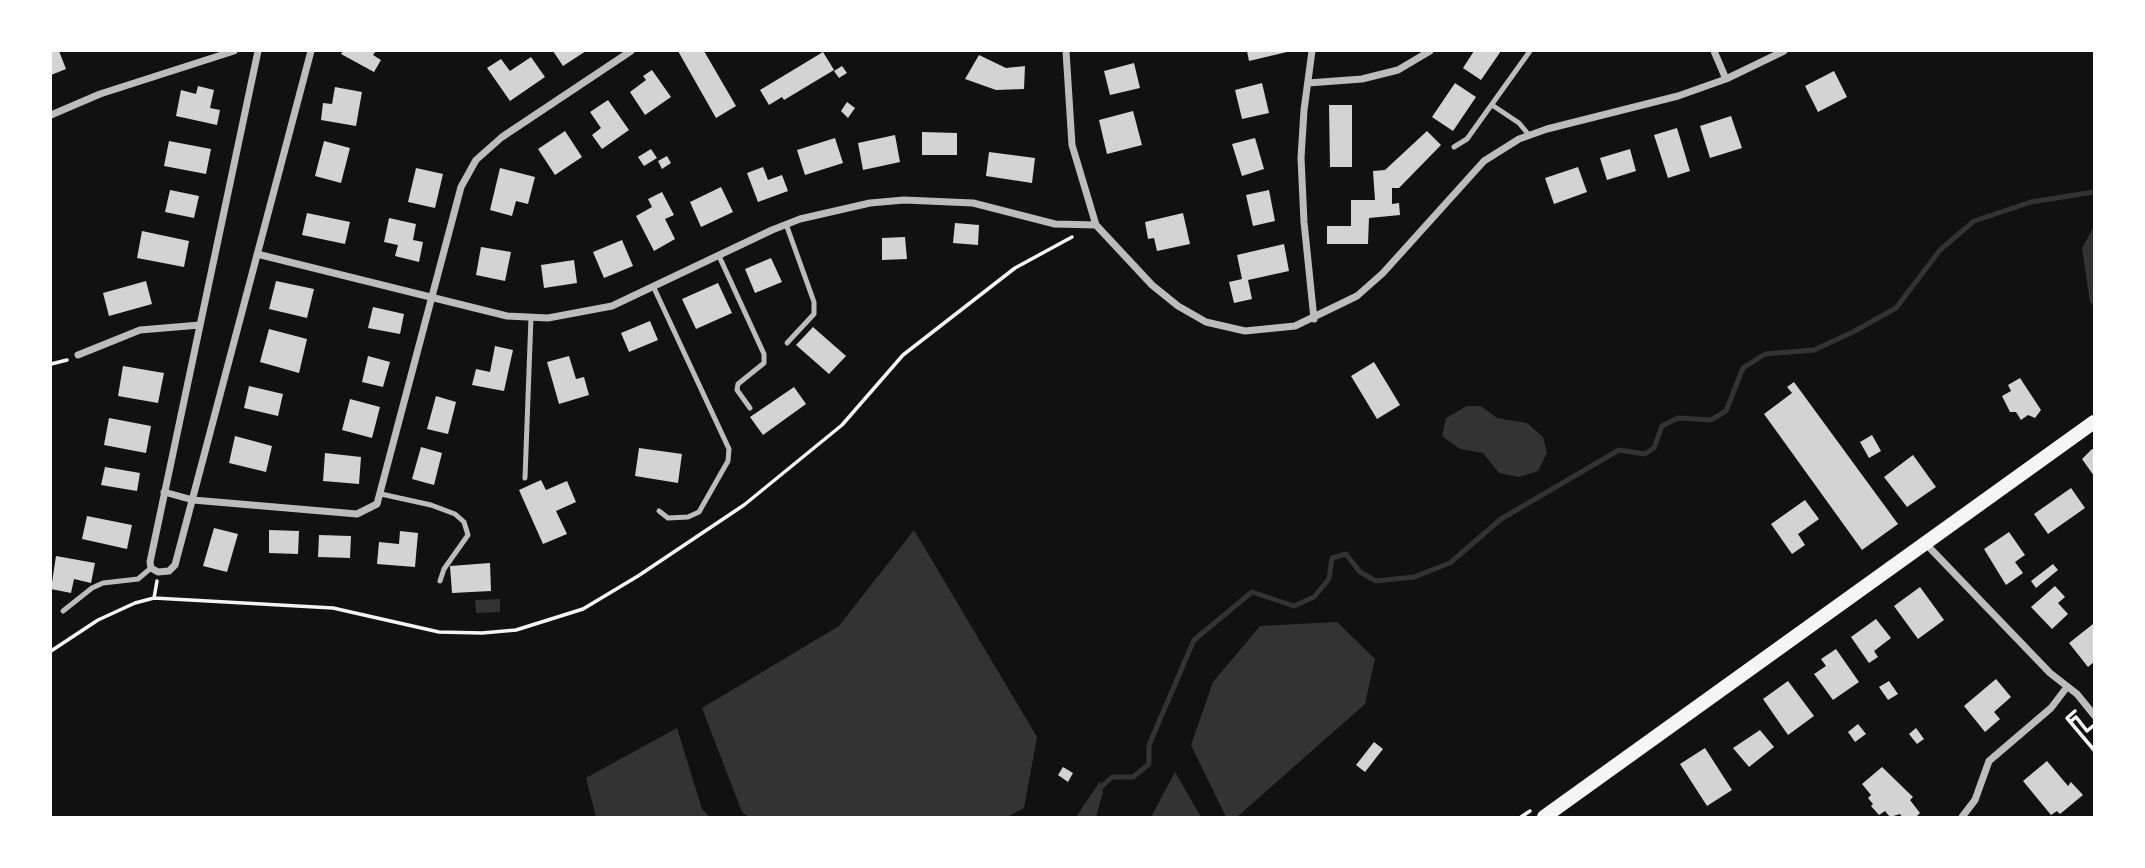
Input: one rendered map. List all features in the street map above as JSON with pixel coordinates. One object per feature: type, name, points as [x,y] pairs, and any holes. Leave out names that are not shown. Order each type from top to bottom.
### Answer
[{"type":"main road","points":[[1544,817],[2094,422]]},
{"type":"street","points":[[51,114],[100,94],[234,51]]},
{"type":"street","points":[[258,51],[164,492],[151,568],[158,572],[169,571],[174,565],[311,51]]},
{"type":"street","points":[[164,492],[192,500],[356,513],[377,504],[461,187],[476,160],[502,137],[631,51]]},
{"type":"street","points":[[1066,51],[1072,145],[1096,225],[1152,285],[1178,306],[1206,321],[1245,331],[1280,329],[1314,319],[1357,296],[1383,272],[1484,161],[1529,135],[1664,101],[1726,79],[1784,51]]},
{"type":"street","points":[[1312,51],[1301,158],[1314,319]]},
{"type":"street","points":[[1308,83],[1362,79],[1398,70],[1430,51]]},
{"type":"street","points":[[1714,51],[1726,79]]},
{"type":"street","points":[[257,254],[433,299],[507,316],[531,317],[580,314],[612,306],[786,224],[838,209],[904,200],[973,203],[1055,224],[1096,225]]},
{"type":"street","points":[[78,355],[140,330],[200,325]]},
{"type":"street","points":[[1925,543],[2094,715]]},
{"type":"street","points":[[1962,817],[1975,800],[1989,761],[2052,708],[2067,687]]},
{"type":"lane","points":[[1454,147],[1467,139],[1531,51]]},
{"type":"lane","points":[[1492,105],[1519,123],[1529,135]]},
{"type":"lane","points":[[786,224],[814,302],[814,314],[787,343]]},
{"type":"lane","points":[[719,256],[764,355],[764,363],[738,384],[737,390],[750,408]]},
{"type":"lane","points":[[654,288],[729,449],[728,461],[699,512],[688,517],[668,517],[659,512]]},
{"type":"lane","points":[[525,478],[531,317]]},
{"type":"lane","points":[[381,494],[431,505],[455,514],[464,522],[468,535],[444,569],[440,581]]},
{"type":"lane","points":[[63,611],[92,588],[103,583],[138,579],[151,568]]},
{"type":"path","points":[[51,651],[98,620],[135,603],[154,598],[333,607],[439,632],[482,633],[516,630],[583,609],[638,576],[744,505],[842,425],[903,355],[1015,268],[1096,225]]},
{"type":"path","points":[[51,364],[78,355]]},
{"type":"path","points":[[2074,712],[2067,718],[2094,751]]},
{"type":"path","points":[[2070,722],[2076,717],[2087,731],[2094,725]]},
{"type":"shaded area","points":[[2094,226],[2094,307],[2090,302],[2082,248]]},
{"type":"shaded area","points":[[1467,406],[1481,406],[1497,418],[1527,423],[1543,437],[1547,453],[1538,471],[1519,477],[1499,473],[1483,453],[1460,449],[1442,436],[1446,418]]},
{"type":"shaded area","points":[[914,530],[1037,737],[1024,808],[1007,817],[748,817],[742,812],[702,708],[839,626]]},
{"type":"shaded area","points":[[500,599],[500,612],[476,613],[475,600]]},
{"type":"shaded area","points":[[1337,622],[1375,659],[1365,704],[1237,817],[1226,817],[1191,745],[1213,682],[1260,626]]},
{"type":"shaded area","points":[[677,728],[702,809],[710,817],[596,817],[586,778]]},
{"type":"shaded area","points":[[1175,772],[1201,817],[1151,817]]},
{"type":"shaded area","points":[[1100,781],[1103,792],[1096,817],[1076,817]]},
{"type":"building","points":[[59,51],[66,69],[51,75],[51,52]]},
{"type":"building","points":[[343,51],[376,51],[373,55],[381,60],[374,72],[341,54]]},
{"type":"building","points":[[553,51],[586,51],[563,66]]},
{"type":"building","points":[[678,51],[704,51],[736,106],[716,118]]},
{"type":"building","points":[[1247,51],[1287,51],[1287,52],[1249,61]]},
{"type":"building","points":[[1474,51],[1501,51],[1481,80],[1463,68]]},
{"type":"building","points":[[823,52],[834,70],[784,100],[782,97],[769,105],[760,90]]},
{"type":"building","points":[[979,55],[1006,68],[1025,66],[1024,89],[996,90],[965,79]]},
{"type":"building","points":[[531,57],[545,77],[510,101],[487,68],[501,59],[510,71]]},
{"type":"building","points":[[1134,63],[1140,88],[1110,95],[1104,71]]},
{"type":"building","points":[[842,66],[847,73],[839,78],[834,71]]},
{"type":"building","points":[[652,70],[671,97],[645,115],[630,92],[646,80],[643,76]]},
{"type":"building","points":[[1834,71],[1847,97],[1818,112],[1805,86]]},
{"type":"building","points":[[1262,83],[1269,113],[1242,119],[1235,90]]},
{"type":"building","points":[[1455,83],[1476,97],[1453,131],[1432,117]]},
{"type":"building","points":[[198,86],[214,90],[210,108],[220,110],[217,125],[176,116],[181,90],[196,94]]},
{"type":"building","points":[[335,87],[362,92],[356,126],[321,120],[323,103],[332,104]]},
{"type":"building","points":[[608,100],[629,130],[602,149],[592,135],[601,128],[590,112]]},
{"type":"building","points":[[847,102],[855,108],[848,118],[841,111]]},
{"type":"building","points":[[1329,105],[1352,105],[1352,167],[1330,167]]},
{"type":"building","points":[[1133,111],[1142,145],[1107,154],[1099,120]]},
{"type":"building","points":[[1731,116],[1742,148],[1710,158],[1700,126]]},
{"type":"building","points":[[1677,128],[1690,171],[1668,178],[1654,135]]},
{"type":"building","points":[[565,131],[582,157],[555,175],[538,149]]},
{"type":"building","points":[[1427,131],[1441,145],[1399,188],[1392,188],[1392,204],[1399,203],[1400,215],[1369,218],[1368,244],[1327,244],[1327,226],[1351,226],[1351,200],[1375,200],[1373,171],[1385,170]]},
{"type":"building","points":[[922,132],[957,133],[957,155],[922,155]]},
{"type":"building","points":[[895,135],[900,162],[863,170],[858,143]]},
{"type":"building","points":[[835,138],[843,163],[805,175],[797,150]]},
{"type":"building","points":[[1255,138],[1264,169],[1242,176],[1232,144]]},
{"type":"building","points":[[169,141],[211,149],[206,174],[164,166]]},
{"type":"building","points":[[324,141],[350,148],[341,183],[315,176]]},
{"type":"building","points":[[651,149],[657,158],[644,166],[638,157]]},
{"type":"building","points":[[1630,149],[1636,171],[1607,180],[1600,158]]},
{"type":"building","points":[[989,152],[1035,158],[1032,183],[986,176]]},
{"type":"building","points":[[667,156],[671,163],[662,169],[658,161]]},
{"type":"building","points":[[763,167],[768,180],[782,175],[788,191],[758,202],[747,173]]},
{"type":"building","points":[[1578,167],[1587,192],[1554,204],[1545,178]]},
{"type":"building","points":[[416,168],[443,174],[435,208],[408,202]]},
{"type":"building","points":[[500,168],[535,177],[528,204],[516,201],[512,216],[490,210]]},
{"type":"building","points":[[721,187],[733,212],[701,227],[690,202]]},
{"type":"building","points":[[170,190],[199,196],[194,218],[165,212]]},
{"type":"building","points":[[1269,190],[1275,221],[1253,226],[1246,195]]},
{"type":"building","points":[[662,192],[674,215],[665,219],[675,239],[654,251],[636,216],[652,207],[648,199]]},
{"type":"building","points":[[307,213],[350,222],[345,244],[302,235]]},
{"type":"building","points":[[1183,213],[1190,244],[1157,251],[1154,238],[1148,239],[1145,222]]},
{"type":"building","points":[[389,218],[416,224],[413,240],[423,242],[419,262],[395,256],[398,245],[384,242]]},
{"type":"building","points":[[955,223],[979,225],[978,245],[953,243]]},
{"type":"building","points":[[142,231],[189,241],[184,267],[137,258]]},
{"type":"building","points":[[905,237],[907,259],[882,260],[882,238]]},
{"type":"building","points":[[622,240],[633,266],[604,278],[593,252]]},
{"type":"building","points":[[1284,244],[1289,271],[1248,280],[1252,299],[1234,303],[1229,282],[1242,279],[1237,255]]},
{"type":"building","points":[[481,247],[511,252],[505,281],[476,275]]},
{"type":"building","points":[[771,258],[782,282],[755,293],[745,269]]},
{"type":"building","points":[[574,260],[577,283],[544,288],[541,265]]},
{"type":"building","points":[[146,281],[152,304],[109,316],[103,293]]},
{"type":"building","points":[[276,281],[314,289],[307,318],[269,309]]},
{"type":"building","points":[[718,283],[732,313],[696,329],[682,299]]},
{"type":"building","points":[[373,307],[404,314],[400,334],[368,328]]},
{"type":"building","points":[[650,321],[658,340],[629,352],[621,333]]},
{"type":"building","points":[[813,327],[846,356],[829,374],[796,345]]},
{"type":"building","points":[[269,329],[307,339],[299,373],[260,362]]},
{"type":"building","points":[[495,346],[513,350],[504,391],[472,385],[476,369],[490,372]]},
{"type":"building","points":[[368,356],[390,362],[383,387],[362,382]]},
{"type":"building","points":[[569,356],[576,379],[584,377],[589,395],[559,404],[547,362]]},
{"type":"building","points":[[1374,362],[1400,405],[1377,419],[1351,376]]},
{"type":"building","points":[[123,366],[164,373],[158,403],[118,396]]},
{"type":"building","points":[[2020,378],[2041,410],[2035,418],[2028,415],[2021,420],[2016,412],[2010,412],[2002,396],[2011,391],[2008,385]]},
{"type":"building","points":[[1794,382],[1898,524],[1862,550],[1764,414],[1792,393],[1787,387]]},
{"type":"building","points":[[249,386],[283,394],[278,416],[244,408]]},
{"type":"building","points":[[794,387],[806,404],[763,435],[750,417]]},
{"type":"building","points":[[436,396],[456,402],[448,434],[427,429]]},
{"type":"building","points":[[350,399],[380,407],[372,438],[342,430]]},
{"type":"building","points":[[109,418],[151,426],[146,453],[104,445]]},
{"type":"building","points":[[1872,435],[1881,451],[1869,458],[1860,442]]},
{"type":"building","points":[[235,436],[272,446],[266,472],[229,463]]},
{"type":"building","points":[[421,447],[442,453],[434,485],[412,479]]},
{"type":"building","points":[[639,448],[682,454],[678,483],[635,476]]},
{"type":"building","points":[[2094,450],[2094,476],[2082,459]]},
{"type":"building","points":[[325,453],[361,457],[359,484],[323,481]]},
{"type":"building","points":[[1913,455],[1936,487],[1907,507],[1884,477]]},
{"type":"building","points":[[105,467],[140,473],[137,491],[101,485]]},
{"type":"building","points":[[541,480],[546,490],[567,481],[576,502],[556,511],[567,534],[543,544],[519,490]]},
{"type":"building","points":[[2071,488],[2085,508],[2048,534],[2034,514]]},
{"type":"building","points":[[1805,500],[1819,519],[1798,534],[1805,545],[1792,554],[1771,524]]},
{"type":"building","points":[[87,516],[132,525],[127,549],[82,539]]},
{"type":"building","points":[[214,528],[238,534],[227,572],[203,566]]},
{"type":"building","points":[[269,530],[299,531],[298,554],[269,553]]},
{"type":"building","points":[[400,531],[418,533],[415,567],[377,564],[379,542],[399,544]]},
{"type":"building","points":[[2009,532],[2025,555],[2015,562],[2023,573],[2006,585],[1984,549]]},
{"type":"building","points":[[319,535],[351,536],[350,558],[318,557]]},
{"type":"building","points":[[56,556],[95,563],[91,583],[74,579],[71,593],[51,589]]},
{"type":"building","points":[[490,563],[491,591],[452,593],[450,566]]},
{"type":"building","points":[[2053,564],[2058,570],[2036,588],[2031,581]]},
{"type":"building","points":[[2055,586],[2065,597],[2058,603],[2068,614],[2052,629],[2031,607]]},
{"type":"building","points":[[1920,587],[1944,620],[1918,639],[1894,606]]},
{"type":"building","points":[[1876,619],[1891,638],[1874,651],[1878,657],[1869,663],[1851,637]]},
{"type":"building","points":[[2093,624],[2094,662],[2088,667],[2069,643]]},
{"type":"building","points":[[1836,649],[1859,682],[1833,700],[1814,674],[1826,666],[1821,659]]},
{"type":"building","points":[[1996,679],[2011,697],[1994,712],[2000,719],[1985,732],[1964,706]]},
{"type":"building","points":[[1788,681],[1814,716],[1788,735],[1763,699]]},
{"type":"building","points":[[1889,681],[1898,694],[1888,700],[1879,687]]},
{"type":"building","points":[[1858,724],[1866,734],[1855,742],[1848,732]]},
{"type":"building","points":[[1916,728],[1924,739],[1917,744],[1909,734]]},
{"type":"building","points":[[1760,730],[1774,747],[1749,767],[1733,748]]},
{"type":"building","points":[[1374,742],[1383,749],[1365,772],[1356,765]]},
{"type":"building","points":[[1705,748],[1732,790],[1707,806],[1680,764]]},
{"type":"building","points":[[2047,761],[2068,786],[2071,782],[2083,795],[2060,814],[2057,811],[2051,815],[2023,781]]},
{"type":"building","points":[[1063,767],[1073,773],[1068,782],[1058,775]]},
{"type":"building","points":[[1882,767],[1913,797],[1910,800],[1920,813],[1916,817],[1902,817],[1900,814],[1890,817],[1885,811],[1879,815],[1871,806],[1873,804],[1868,798],[1871,795],[1862,784]]},
{"type":"waterway","points":[[1099,789],[1112,777],[1133,777],[1149,764],[1149,745],[1194,640],[1252,592],[1294,606],[1314,597],[1329,579],[1332,558],[1346,554],[1360,572],[1376,581],[1414,577],[1450,563],[1501,519],[1619,450],[1645,454],[1654,448],[1662,426],[1678,418],[1711,420],[1726,411],[1743,368],[1765,354],[1814,350],[1896,308],[1940,250],[1974,221],[2031,202],[2094,192]]}]
